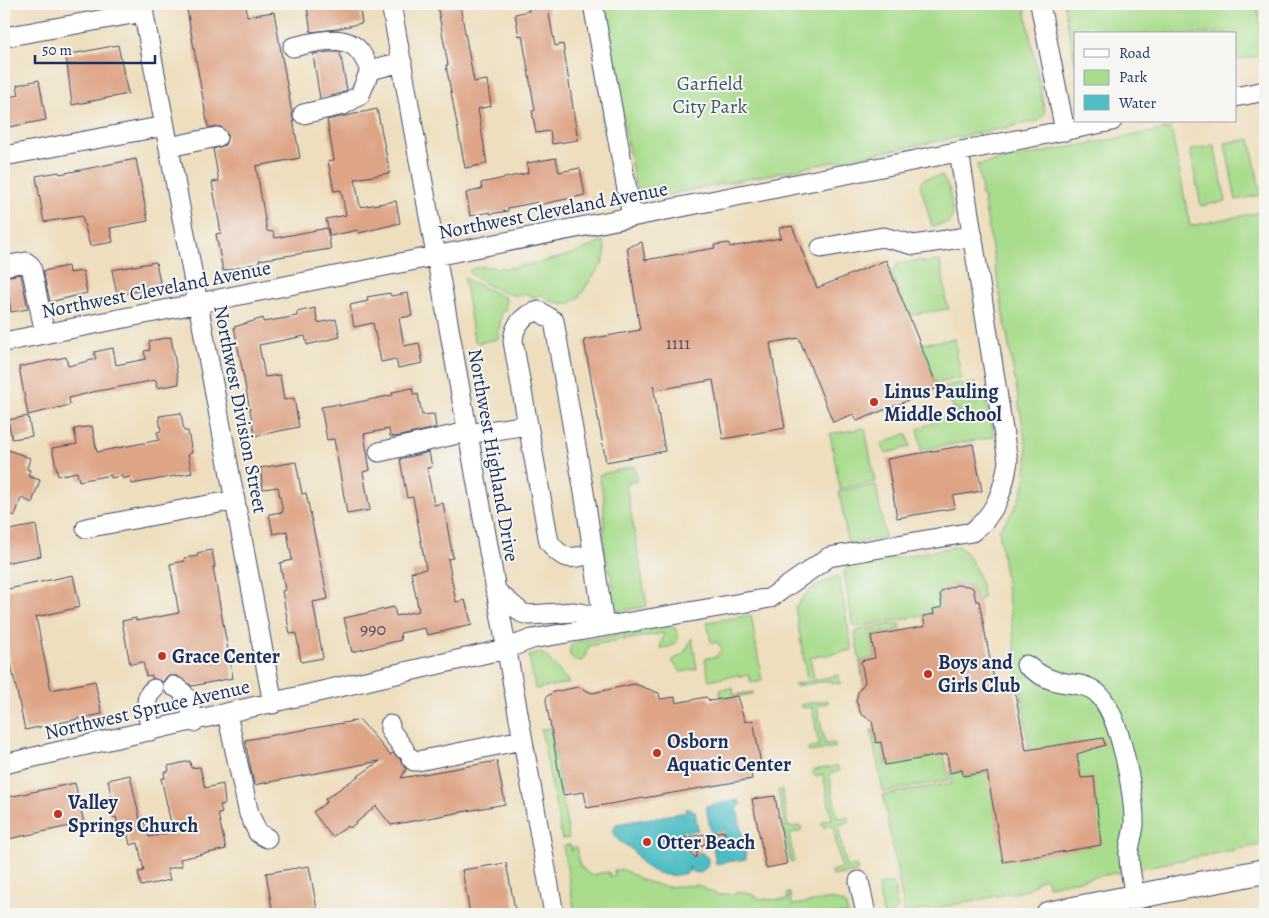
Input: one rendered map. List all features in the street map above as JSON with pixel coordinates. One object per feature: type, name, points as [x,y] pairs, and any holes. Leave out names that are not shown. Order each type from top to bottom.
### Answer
[{"type":"main road","points":[[1048,914],[1265,871]]},
{"type":"street","name":"Northwest Highland Drive","points":[[391,4],[505,649],[554,914]]},
{"type":"street","points":[[592,4],[632,217]]},
{"type":"street","points":[[1040,4],[1065,131]]},
{"type":"street","points":[[4,37],[143,8]]},
{"type":"street","name":"Northwest Division Street","points":[[143,8],[272,704]]},
{"type":"street","points":[[293,47],[326,40],[348,42],[360,52],[370,70]]},
{"type":"street","points":[[370,70],[402,62]]},
{"type":"street","points":[[303,114],[343,105],[360,95],[370,70]]},
{"type":"street","points":[[1236,97],[1265,91]]},
{"type":"street","name":"Northwest Cleveland Avenue","points":[[4,342],[1107,122]]},
{"type":"street","points":[[4,156],[165,126]]},
{"type":"street","points":[[169,147],[218,137]]},
{"type":"street","name":"Northwest Spruce Avenue","points":[[4,764],[194,722],[505,649],[532,639],[770,598],[829,557],[972,532],[982,524],[1003,490],[1008,461],[959,152]]},
{"type":"street","points":[[821,248],[883,237],[914,245],[973,236]]},
{"type":"street","points":[[4,266],[26,262],[31,266],[45,334]]},
{"type":"street","points":[[592,554],[568,558],[558,554],[549,542],[514,331],[528,313],[539,311],[554,321],[585,498],[604,626]]},
{"type":"street","points":[[379,452],[467,433],[528,424]]},
{"type":"street","points":[[86,528],[235,500]]},
{"type":"street","points":[[495,590],[522,613],[529,615],[574,612],[586,614],[604,626]]},
{"type":"street","points":[[1026,666],[1053,681],[1090,689],[1096,692],[1108,706],[1116,723],[1124,754],[1133,808],[1133,836],[1129,852],[1135,897]]},
{"type":"street","points":[[173,686],[180,688],[186,696],[194,722]]},
{"type":"street","points":[[151,731],[147,700],[150,692],[154,689]]},
{"type":"street","points":[[228,714],[249,814],[258,833],[268,838]]},
{"type":"street","points":[[390,725],[390,730],[414,761],[522,740]]},
{"type":"street","points":[[860,881],[866,914]]},
{"type":"green space","name":"Garfield City Park","points":[[602,4],[1024,4],[1045,113],[1039,121],[656,197],[643,195],[635,185]]},
{"type":"green space","points":[[1064,4],[1257,4],[1265,55],[1236,60],[1236,32],[1074,32],[1074,59]]},
{"type":"green space","points":[[1171,128],[1190,226],[1265,211],[1265,844],[1048,886],[1047,879],[1039,880],[1028,890],[905,914],[883,795],[952,783],[950,773],[962,770],[963,776],[1029,765],[1042,845],[999,529],[1013,511],[1022,492],[1026,473],[1027,450],[983,196],[980,194],[982,190],[977,165]]},
{"type":"green space","points":[[1250,139],[1261,195],[1236,200],[1225,143]]},
{"type":"green space","points":[[1214,145],[1226,201],[1201,206],[1190,150]]},
{"type":"green space","points":[[942,176],[949,188],[953,215],[949,223],[932,226],[920,184],[924,179]]},
{"type":"green space","points":[[603,241],[605,253],[601,266],[579,297],[568,304],[548,301],[542,294],[534,298],[527,293],[515,295],[507,293],[482,282],[470,274],[470,270],[479,267],[507,268],[532,264],[580,251]]},
{"type":"green space","points":[[921,260],[926,263],[940,261],[946,293],[945,298],[949,309],[908,315],[890,270],[895,269],[897,264]]},
{"type":"green space","points":[[464,278],[506,298],[505,310],[501,312],[498,339],[478,343],[474,340]]},
{"type":"green space","points":[[955,339],[957,352],[955,354],[962,378],[936,383],[920,344]]},
{"type":"green space","points":[[960,383],[963,385],[976,383],[978,393],[984,392],[994,437],[921,450],[918,429],[959,412],[958,409],[954,409],[945,386]]},
{"type":"green space","points":[[865,428],[875,482],[840,489],[830,434]]},
{"type":"green space","points":[[907,433],[910,447],[886,453],[881,444]]},
{"type":"green space","points":[[634,466],[637,481],[626,484],[647,606],[621,611],[614,607],[611,593],[614,589],[604,549],[604,500],[599,475]]},
{"type":"green space","points":[[876,485],[885,538],[848,544],[839,491]]},
{"type":"green space","points":[[959,546],[968,556],[976,570],[983,591],[983,598],[976,601],[973,589],[970,586],[955,584],[942,591],[940,598],[942,607],[933,609],[934,614],[857,627],[853,625],[844,574],[847,567]]},
{"type":"green space","points":[[836,576],[839,579],[852,650],[810,658],[814,677],[807,678],[795,607],[811,589]]},
{"type":"green space","points":[[751,615],[762,681],[751,683],[749,675],[709,680],[705,660],[706,658],[716,657],[722,649],[718,643],[711,642],[707,622]]},
{"type":"green space","points":[[900,623],[901,629],[871,635],[875,658],[861,661],[864,687],[855,633],[859,630]]},
{"type":"green space","points":[[668,625],[675,628],[678,637],[675,643],[669,647],[660,648],[664,633],[624,640],[623,633]]},
{"type":"green space","points":[[620,634],[621,640],[589,646],[583,661],[574,660],[570,655],[570,646],[577,642]]},
{"type":"green space","points":[[692,638],[697,669],[681,672],[672,661],[685,652]]},
{"type":"green space","points":[[539,653],[545,655],[570,683],[535,689],[529,656]]},
{"type":"green space","points":[[839,675],[840,684],[828,681],[796,686],[794,684]]},
{"type":"green space","points":[[733,688],[734,695],[753,692],[753,694],[721,699],[720,690]]},
{"type":"green space","points":[[828,700],[828,703],[817,706],[825,744],[834,743],[836,747],[809,752],[808,748],[819,745],[812,707],[803,708],[800,705]]},
{"type":"green space","points":[[551,728],[569,838],[562,839],[541,730]]},
{"type":"green space","points":[[871,730],[873,730],[876,743],[881,742],[885,765],[944,754],[949,780],[883,792]]},
{"type":"green space","points":[[837,766],[840,771],[829,774],[837,818],[847,817],[850,819],[848,822],[838,825],[846,867],[856,866],[858,869],[856,872],[832,876],[831,871],[841,868],[833,826],[824,827],[821,825],[823,821],[832,819],[823,774],[815,776],[812,773],[814,770]]},
{"type":"green space","points":[[778,790],[782,790],[788,827],[800,826],[802,828],[800,831],[789,834],[794,861],[790,862]]},
{"type":"green space","points":[[570,845],[572,852],[572,847],[576,847],[580,866],[590,875],[609,872],[610,876],[615,876],[614,871],[622,869],[644,881],[666,887],[698,885],[718,895],[746,892],[761,899],[788,900],[787,893],[790,893],[792,905],[832,899],[845,904],[848,914],[575,914],[563,846]]},
{"type":"green space","points":[[893,882],[898,908],[893,914],[883,914],[878,886]]},
{"type":"water","points":[[739,800],[740,805],[737,807],[746,859],[716,864],[706,806]]},
{"type":"water","name":"Otter Beach","points":[[691,808],[692,811],[695,811],[698,830],[687,832],[683,830],[682,833],[693,853],[701,852],[708,858],[708,866],[700,873],[693,872],[689,867],[690,871],[678,875],[665,875],[652,871],[642,863],[632,850],[618,840],[613,832],[616,824],[686,812],[685,809]]},
{"type":"building","points":[[186,4],[246,4],[247,16],[274,12],[300,158],[256,166],[267,231],[273,232],[275,238],[327,228],[331,249],[259,260],[259,263],[223,271],[216,234],[221,233],[212,182],[219,181],[213,149],[225,145],[228,135],[221,127],[208,127]]},
{"type":"building","points":[[324,4],[359,4],[362,23],[311,32],[307,7]]},
{"type":"building","points":[[528,4],[547,4],[555,46],[563,44],[578,140],[552,144],[550,131],[536,133],[532,111],[535,110],[522,35],[519,36],[515,14],[529,11]]},
{"type":"building","points":[[460,5],[474,82],[487,80],[491,106],[478,109],[487,164],[465,168],[438,9]]},
{"type":"building","points":[[118,45],[128,94],[72,105],[66,55]]},
{"type":"building","points":[[340,52],[347,90],[320,99],[313,54]]},
{"type":"building","points":[[39,80],[46,120],[4,128],[4,98],[19,95],[17,85]]},
{"type":"building","points":[[377,109],[390,173],[355,179],[360,207],[396,201],[400,223],[359,233],[358,230],[330,236],[326,219],[346,215],[341,190],[334,191],[328,161],[334,160],[327,120]]},
{"type":"building","points":[[556,158],[559,172],[580,168],[585,195],[539,205],[538,202],[508,208],[508,211],[470,216],[466,193],[482,189],[481,183],[528,173],[527,163]]},
{"type":"building","points":[[136,159],[148,221],[110,228],[113,242],[90,246],[82,216],[44,222],[36,176],[59,172],[60,174]]},
{"type":"building","points":[[792,226],[817,288],[886,260],[938,388],[857,421],[854,414],[833,422],[799,338],[770,343],[785,428],[723,439],[713,380],[657,390],[653,385],[665,451],[606,462],[584,340],[640,330],[627,247],[642,242],[645,260],[715,248],[714,245],[729,243],[730,247],[781,238],[779,228]]},
{"type":"building","points":[[156,262],[161,287],[117,295],[112,270]]},
{"type":"building","points":[[68,266],[69,273],[83,271],[87,293],[50,302],[43,271]]},
{"type":"building","points":[[21,274],[28,309],[11,312],[9,298],[4,299],[4,277]]},
{"type":"building","points":[[390,293],[391,296],[408,293],[412,316],[399,318],[404,346],[419,343],[423,363],[398,368],[396,359],[381,362],[373,323],[354,327],[350,305],[368,301],[367,297]]},
{"type":"building","points":[[315,308],[318,323],[336,319],[340,337],[307,345],[305,336],[259,345],[265,377],[280,375],[284,400],[294,398],[299,427],[255,436],[234,327],[263,318],[263,322],[297,316],[297,312]]},
{"type":"building","points":[[171,337],[179,384],[157,388],[156,380],[93,392],[69,398],[70,405],[28,415],[19,367],[66,357],[68,366],[96,359],[94,352],[113,348],[116,365],[146,359],[144,351],[150,350],[149,341]]},
{"type":"building","points":[[412,388],[414,395],[418,394],[422,415],[434,414],[436,428],[396,437],[390,436],[389,429],[364,434],[370,470],[363,472],[370,510],[347,514],[334,439],[327,440],[321,407],[339,404],[339,406],[393,395],[392,392]]},
{"type":"building","points":[[181,413],[184,431],[188,431],[192,453],[188,454],[192,473],[132,484],[130,477],[123,479],[122,476],[111,478],[111,475],[79,481],[77,472],[58,476],[52,448],[77,444],[74,429],[92,426],[97,452],[159,440],[157,432],[161,431],[159,416]]},
{"type":"building","points":[[28,416],[32,436],[12,439],[8,420]]},
{"type":"building","points":[[973,444],[982,491],[953,496],[955,508],[897,518],[887,459]]},
{"type":"building","points":[[8,450],[30,458],[27,469],[30,470],[28,476],[40,480],[32,503],[21,498],[15,516],[4,511],[4,463]]},
{"type":"building","points":[[429,452],[432,467],[427,468],[434,505],[443,503],[453,558],[448,559],[456,602],[465,600],[472,625],[427,635],[425,628],[400,633],[401,640],[352,652],[344,618],[394,607],[396,616],[419,611],[411,572],[426,569],[413,497],[407,498],[400,459]]},
{"type":"building","points":[[296,462],[302,494],[306,493],[328,599],[313,602],[323,658],[301,662],[296,633],[290,634],[282,591],[285,590],[280,563],[292,560],[287,531],[273,534],[269,514],[283,512],[278,487],[263,489],[260,468]]},
{"type":"building","points":[[36,525],[41,556],[4,563],[4,531]]},
{"type":"building","points":[[212,550],[215,567],[213,567],[233,678],[192,686],[177,676],[167,676],[163,682],[152,678],[152,675],[146,676],[143,662],[130,664],[122,621],[136,618],[136,621],[179,613],[170,564],[185,561],[184,558],[198,556],[197,553]]},
{"type":"building","points":[[73,575],[80,607],[36,617],[51,690],[95,681],[102,714],[25,730],[4,631],[4,590]]},
{"type":"building","name":"Boys and Girls Club","points":[[956,585],[973,588],[976,601],[979,601],[996,691],[1014,687],[1026,750],[1103,738],[1105,745],[1077,754],[1081,778],[1094,777],[1101,845],[1003,862],[987,772],[963,776],[962,770],[950,773],[947,754],[885,765],[881,742],[876,743],[872,721],[861,714],[856,701],[858,692],[865,682],[861,661],[875,658],[871,636],[925,626],[923,616],[934,614],[933,609],[942,607],[940,594],[942,591]]},
{"type":"building","name":"Osborn Aquatic Center","points":[[635,684],[659,693],[660,699],[675,697],[676,703],[706,697],[710,701],[737,696],[745,722],[753,720],[762,770],[751,772],[752,779],[587,808],[584,792],[563,795],[546,701],[547,696],[554,692],[578,687],[592,693]]},
{"type":"building","points":[[360,720],[390,755],[393,753],[400,759],[406,769],[401,778],[497,761],[505,804],[391,825],[376,806],[350,828],[348,826],[332,837],[313,812],[327,802],[325,799],[380,761],[254,785],[245,740]]},
{"type":"building","points":[[190,761],[191,768],[200,767],[205,788],[223,784],[225,804],[220,805],[222,813],[218,814],[226,849],[180,859],[182,866],[167,869],[170,880],[141,886],[138,872],[144,871],[138,843],[130,845],[127,830],[120,832],[116,817],[112,818],[109,806],[113,805],[108,780],[130,775],[141,824],[146,823],[149,837],[173,832],[161,778],[165,778],[164,772],[169,771],[168,766]]},
{"type":"building","points":[[75,783],[84,823],[4,840],[4,798]]},
{"type":"building","points":[[775,796],[787,864],[766,868],[752,799]]},
{"type":"building","points":[[724,831],[725,834],[699,847],[696,858],[687,850],[664,841]]},
{"type":"building","points":[[506,863],[516,914],[470,914],[462,870]]},
{"type":"building","points":[[309,866],[318,914],[273,914],[266,873]]},
{"type":"place","name":"Linus Pauling Middle School","points":[[874,402]]},
{"type":"place","name":"Grace Center","points":[[162,656]]},
{"type":"place","name":"Boys and Girls Club","points":[[928,674]]},
{"type":"place","name":"Osborn Aquatic Center","points":[[657,753]]},
{"type":"place","name":"Valley Springs Church","points":[[58,814]]},
{"type":"place","name":"Otter Beach","points":[[647,842]]}]
